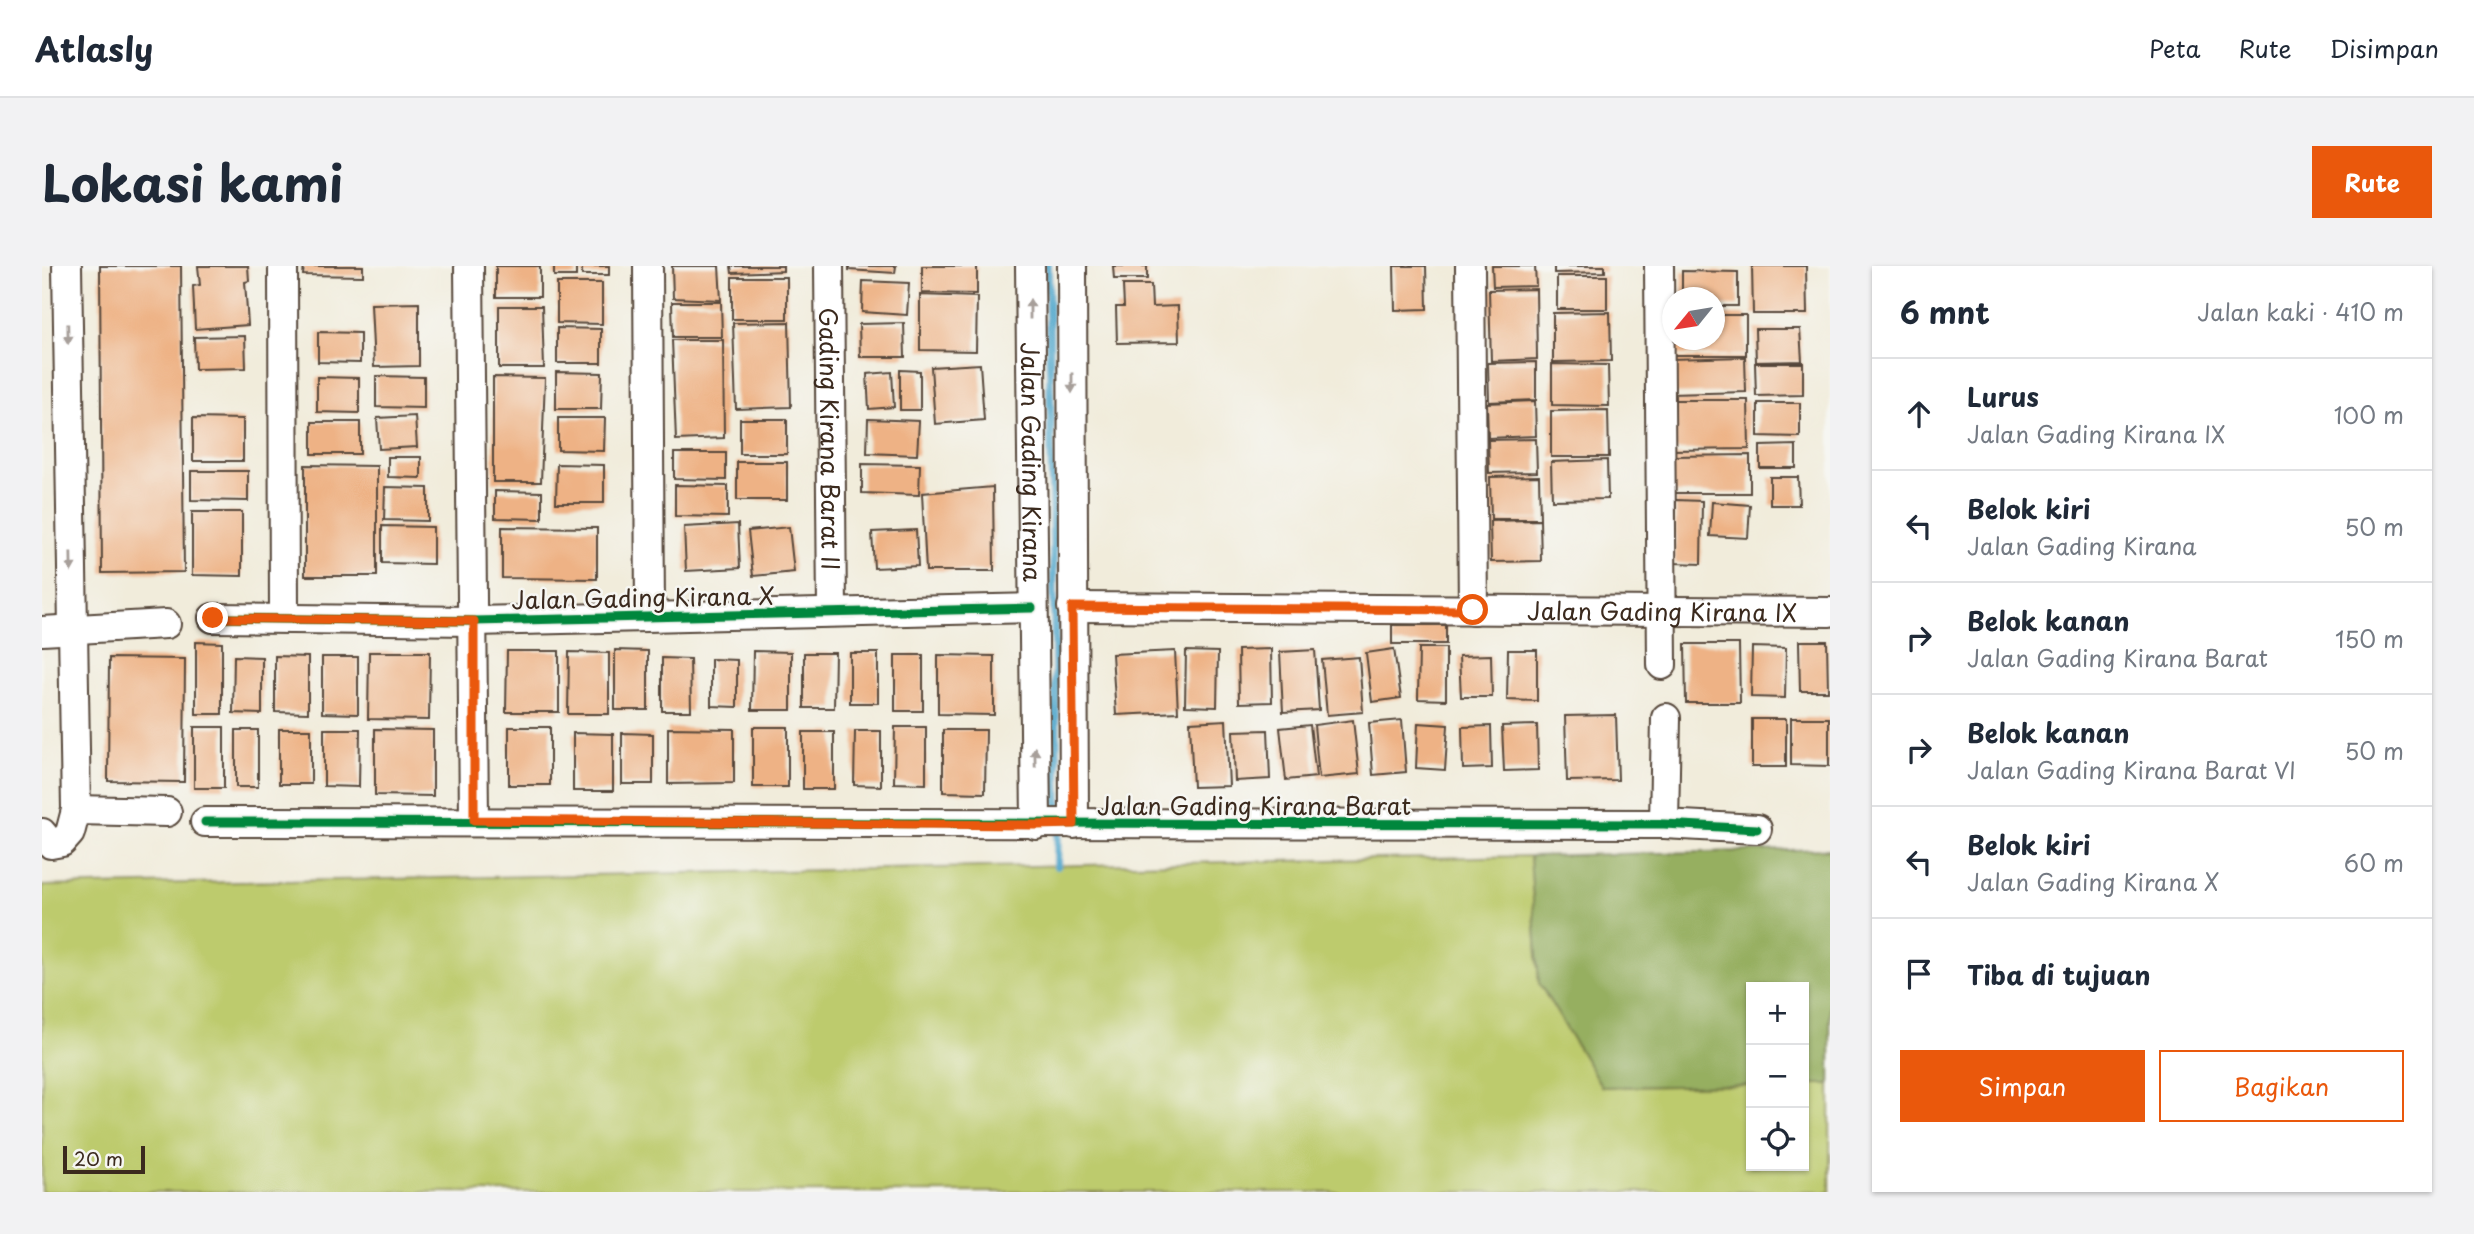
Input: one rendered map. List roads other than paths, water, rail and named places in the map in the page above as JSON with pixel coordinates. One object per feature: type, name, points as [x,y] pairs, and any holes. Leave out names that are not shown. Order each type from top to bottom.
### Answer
[{"type":"street","points":[[42,833],[51,844],[62,842],[70,833],[76,810],[67,266]]},
{"type":"street","points":[[283,266],[284,618]]},
{"type":"street","points":[[469,266],[474,820]]},
{"type":"street","points":[[648,266],[650,615]]},
{"type":"street","name":"Gading Kirana Barat II","points":[[829,266],[832,612]]},
{"type":"street","name":"Jalan Gading Kirana","points":[[1030,266],[1036,825]]},
{"type":"street","name":"Jalan Gading Kirana","points":[[1072,266],[1074,824]]},
{"type":"street","points":[[1470,266],[1473,610]]},
{"type":"street","points":[[1659,266],[1662,665]]},
{"type":"street","name":"Jalan Gading Kirana IX","points":[[1072,607],[1830,612]]},
{"type":"street","name":"Jalan Gading Kirana X","points":[[213,618],[474,621],[1032,608]]},
{"type":"street","points":[[42,631],[166,624]]},
{"type":"street","points":[[1664,824],[1666,718]]},
{"type":"street","points":[[76,810],[167,812]]},
{"type":"street","name":"Jalan Gading Kirana Barat","points":[[205,822],[474,820],[1036,825],[1664,824],[1757,829]]},
{"type":"waterway","points":[[1048,266],[1058,820]]},
{"type":"waterway","points":[[1057,866],[1058,827]]}]
